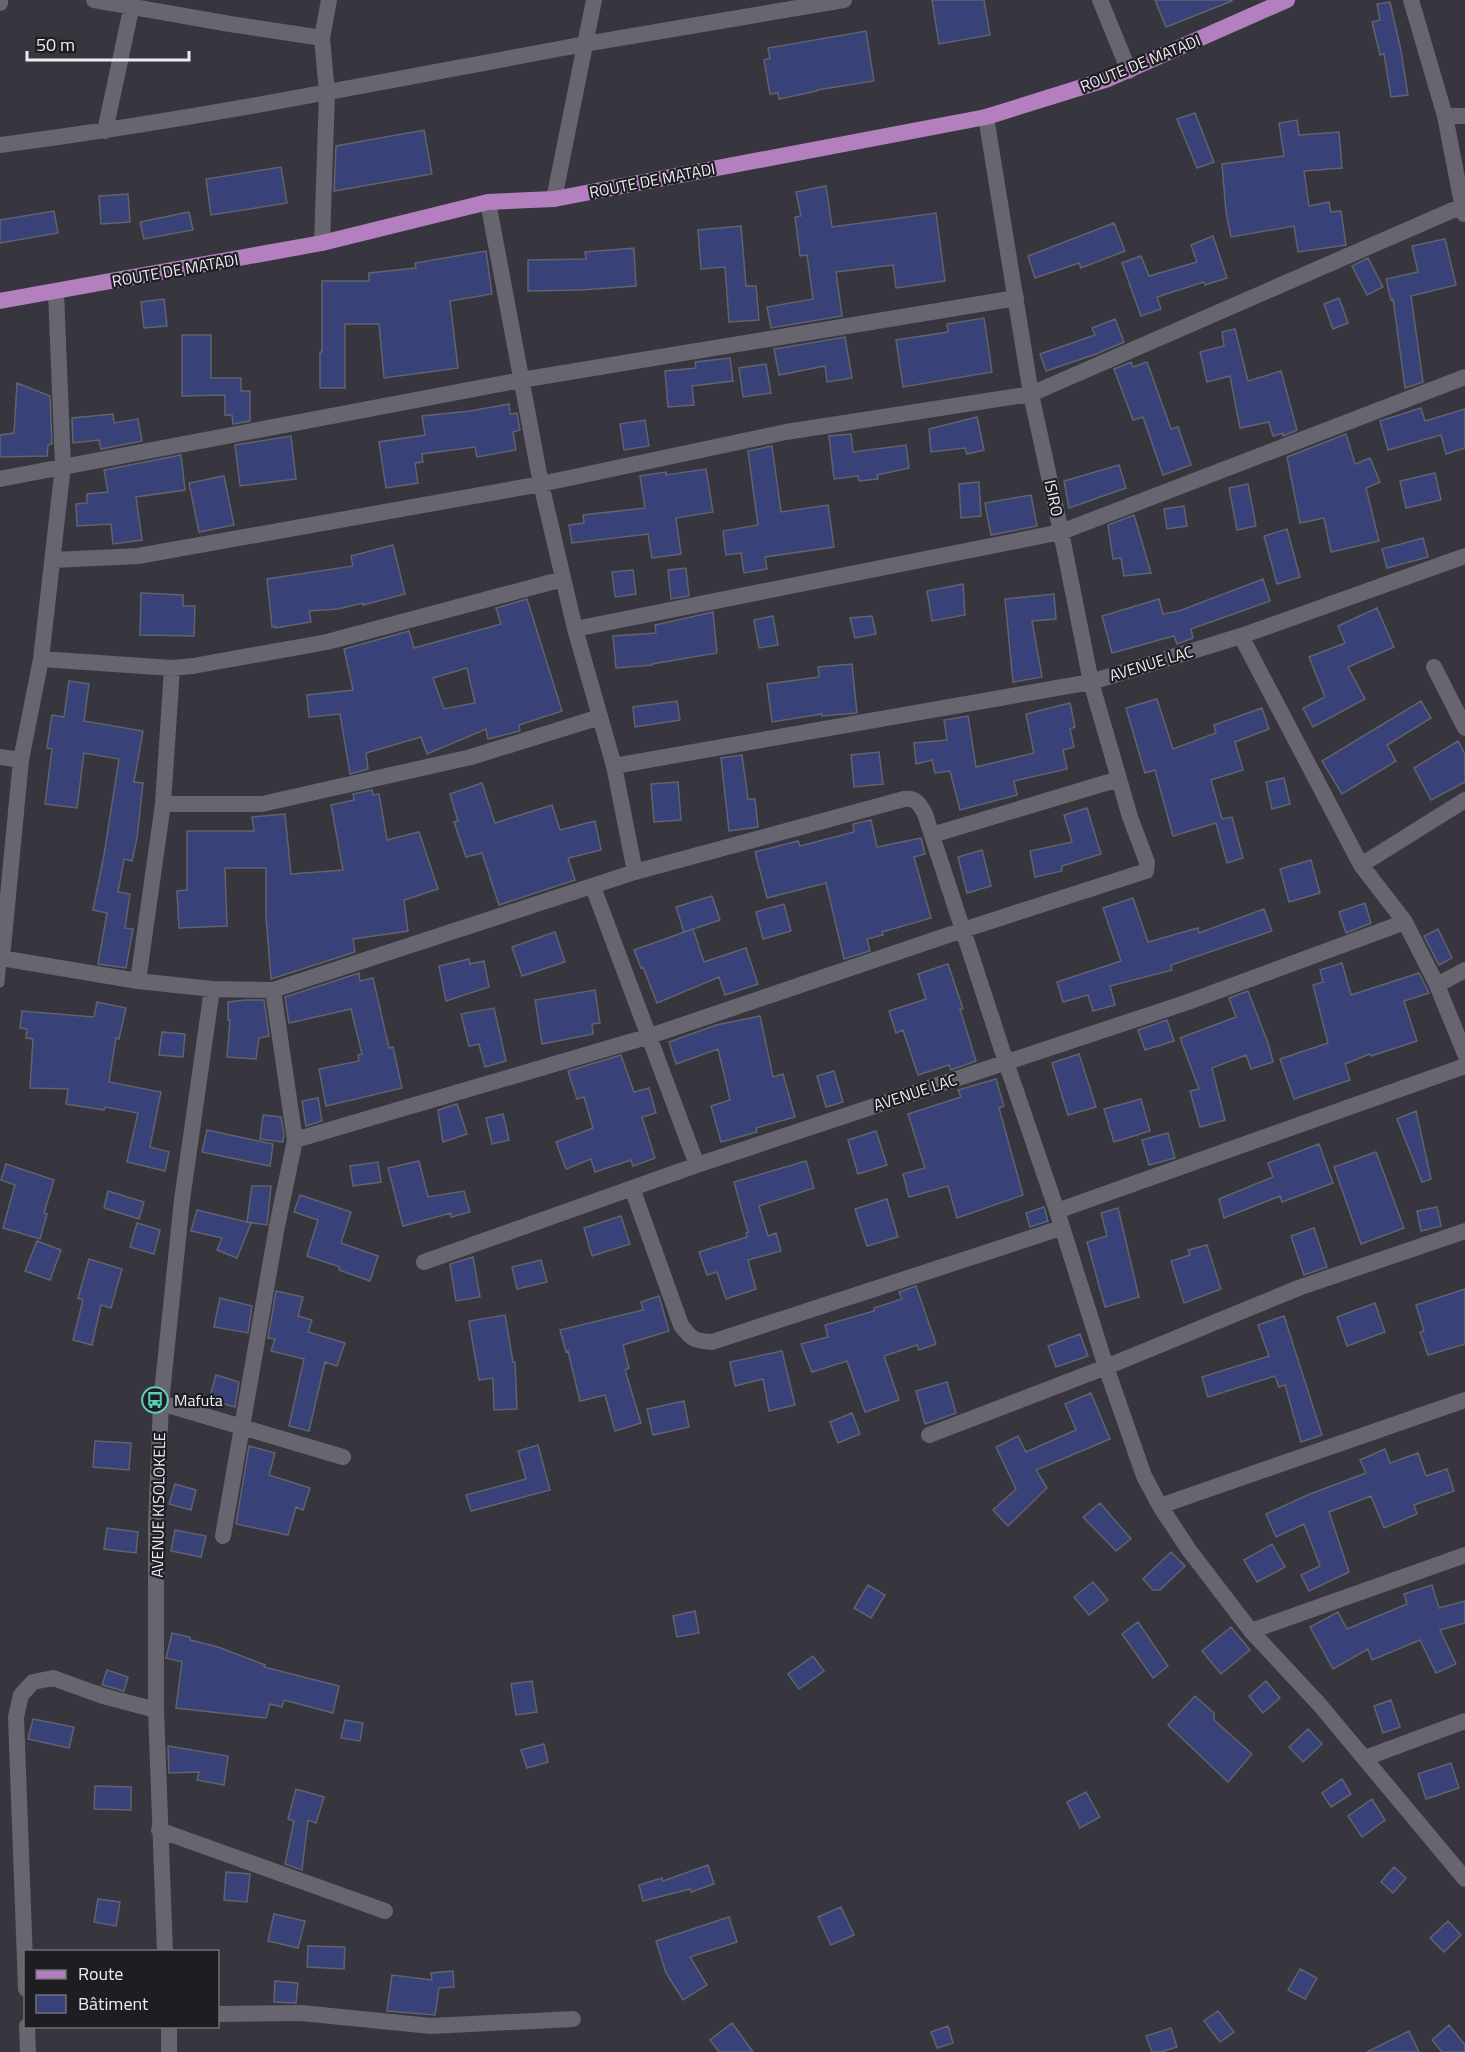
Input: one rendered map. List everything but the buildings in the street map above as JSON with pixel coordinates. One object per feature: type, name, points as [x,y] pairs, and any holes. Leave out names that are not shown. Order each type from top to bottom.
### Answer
[{"type":"main road","name":"ROUTE DE MATADI","points":[[0,301],[322,243],[488,202],[554,198],[986,117],[1129,71],[1287,0]]},
{"type":"street","points":[[94,0],[132,3],[322,38]]},
{"type":"street","points":[[322,243],[327,93],[322,38],[329,0]]},
{"type":"street","points":[[554,198],[594,0]]},
{"type":"street","points":[[0,145],[105,131],[327,93],[586,44],[844,0]]},
{"type":"street","points":[[1100,0],[1129,71]]},
{"type":"street","points":[[53,560],[138,556],[541,484],[798,430],[1031,394],[1464,211],[1445,116],[1411,0]]},
{"type":"street","points":[[105,131],[132,3]]},
{"type":"street","points":[[1445,116],[1465,116]]},
{"type":"street","name":"ISIRO","points":[[963,930],[1146,871],[1147,862],[1130,817],[1091,682],[1031,394],[986,117]]},
{"type":"street","points":[[488,202],[541,484],[575,629],[614,766],[635,872]]},
{"type":"street","points":[[56,292],[63,466],[41,659],[21,760],[1,958],[138,981],[212,989],[273,990],[635,872],[909,798],[919,803],[925,814],[1144,1476],[1160,1506],[1189,1550],[1251,1632],[1319,1704],[1465,1879]]},
{"type":"street","points":[[0,479],[521,380],[1016,298]]},
{"type":"street","points":[[575,629],[1061,532],[1465,377]]},
{"type":"street","name":"AVENUE LAC","points":[[614,766],[1091,682],[1241,636],[1465,556]]},
{"type":"street","points":[[41,659],[172,668],[327,642],[563,579]]},
{"type":"street","points":[[1241,636],[1361,865],[1405,922],[1437,985],[1465,1054]]},
{"type":"street","points":[[138,981],[163,804],[172,668]]},
{"type":"street","points":[[1434,668],[1465,728]]},
{"type":"street","points":[[163,804],[262,804],[471,757],[600,717]]},
{"type":"street","points":[[0,757],[21,760]]},
{"type":"street","points":[[932,835],[1119,779]]},
{"type":"street","points":[[1361,865],[1465,800]]},
{"type":"street","points":[[593,887],[697,1165]]},
{"type":"street","name":"AVENUE LAC","points":[[424,1262],[697,1165],[1188,1002],[1405,922]]},
{"type":"street","points":[[295,1140],[650,1036],[963,930]]},
{"type":"street","points":[[1437,985],[1465,970]]},
{"type":"street","name":"AVENUE KISOLOKELE","points":[[165,1950],[156,1710],[156,1524],[161,1403],[182,1200],[212,989]]},
{"type":"street","points":[[223,1536],[277,1226],[295,1140],[273,990]]},
{"type":"street","points":[[1057,1210],[1465,1066]]},
{"type":"street","points":[[632,1188],[681,1325],[689,1337],[705,1342],[712,1342],[1061,1228]]},
{"type":"street","points":[[929,1435],[1301,1287],[1465,1231]]},
{"type":"street","points":[[1160,1506],[1465,1400]]},
{"type":"street","points":[[161,1403],[343,1457]]},
{"type":"street","points":[[1251,1632],[1465,1555]]},
{"type":"street","points":[[25,1950],[16,1717],[21,1695],[33,1682],[53,1678],[103,1696],[156,1710]]},
{"type":"street","points":[[1365,1758],[1465,1721]]},
{"type":"street","points":[[159,1830],[385,1911]]},
{"type":"street","points":[[219,2014],[301,2013],[430,2026],[573,2019]]},
{"type":"street","points":[[27,2028],[28,2052]]},
{"type":"street","points":[[169,2028],[169,2052]]},
{"type":"lane","points":[[0,983],[1,958]]},
{"type":"place","name":"Mafuta","points":[[155,1400]]}]
